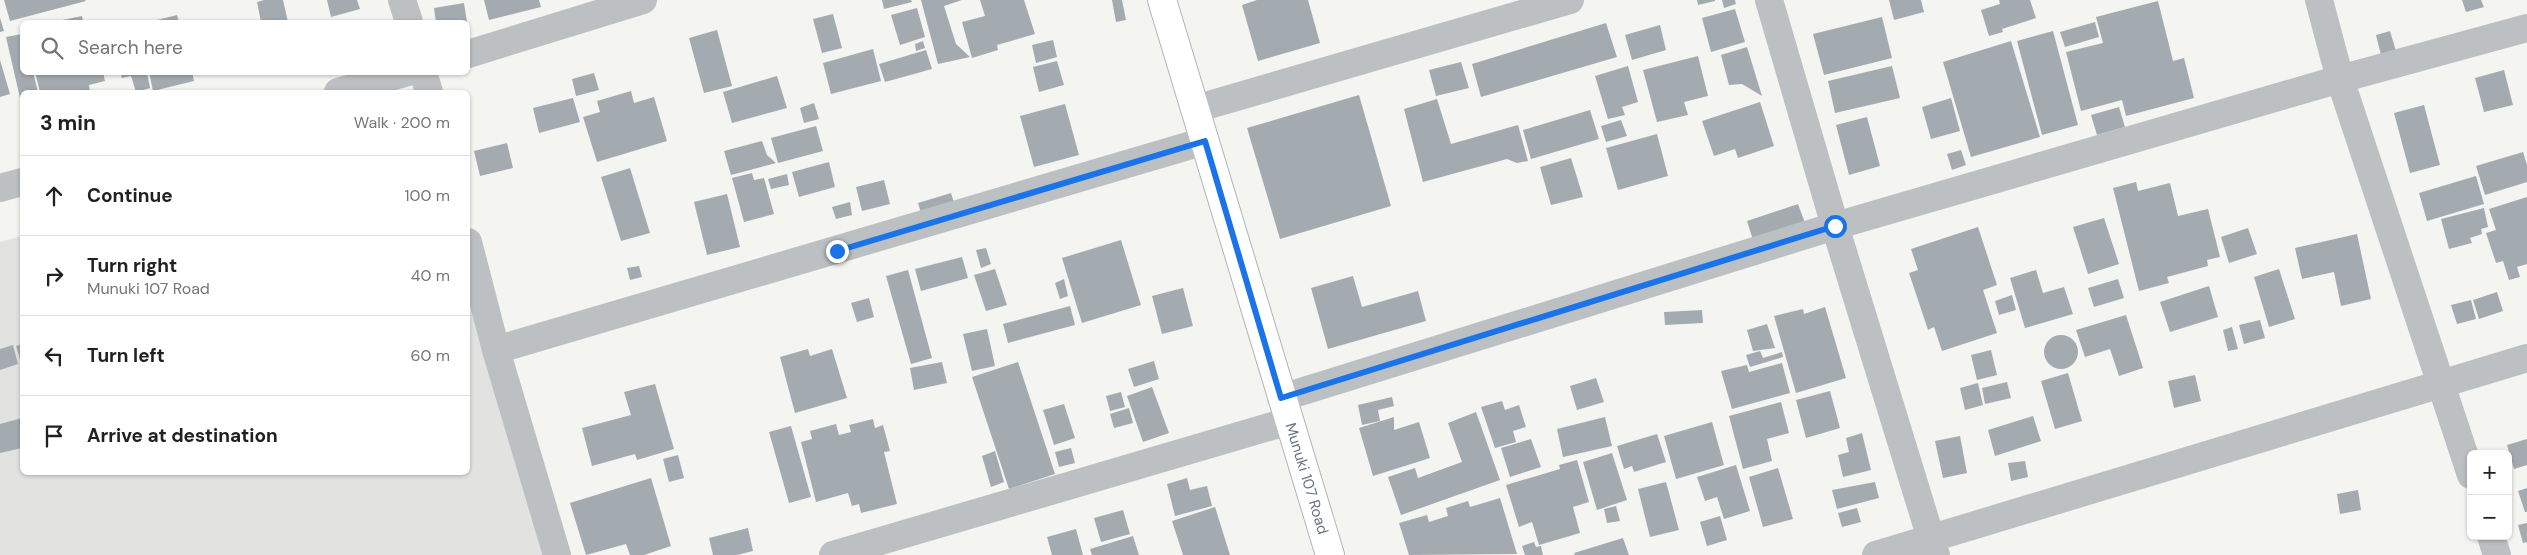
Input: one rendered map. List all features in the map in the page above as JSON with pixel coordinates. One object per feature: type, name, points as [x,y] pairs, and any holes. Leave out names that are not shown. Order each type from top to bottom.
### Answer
[{"type":"street","points":[[402,0],[408,20]]},
{"type":"street","points":[[470,53],[643,0]]},
{"type":"street","name":"Munuki 107 Road","points":[[1162,0],[1330,555]]},
{"type":"street","points":[[1195,109],[1570,0]]},
{"type":"street","points":[[1769,0],[1835,226],[1934,547]]},
{"type":"street","points":[[2319,0],[2340,80],[2467,463]]},
{"type":"street","points":[[833,555],[1285,409],[1835,226],[2527,28]]},
{"type":"street","points":[[345,90],[398,75]]},
{"type":"street","points":[[424,75],[428,90]]},
{"type":"street","points":[[496,350],[1205,141]]},
{"type":"street","points":[[0,188],[20,183]]},
{"type":"street","points":[[470,250],[496,350],[557,555]]},
{"type":"street","points":[[1876,555],[1934,547],[2441,383],[2527,358]]},
{"type":"street","points":[[2492,540],[2497,555]]},
{"type":"shaded area","points":[[20,237],[20,475],[470,475],[470,275],[549,555],[0,555],[0,242]]},
{"type":"building","points":[[4,0],[85,0],[86,1],[10,21]]},
{"type":"building","points":[[283,0],[288,20],[261,20],[257,2]]},
{"type":"building","points":[[327,0],[357,0],[360,9],[331,17]]},
{"type":"building","points":[[484,0],[539,0],[541,7],[489,20]]},
{"type":"building","points":[[882,0],[911,0],[912,2],[884,9]]},
{"type":"building","points":[[921,0],[962,0],[944,6],[956,44],[970,57],[938,64]]},
{"type":"building","points":[[980,0],[1024,0],[1035,34],[997,45],[998,50],[972,58],[962,22],[985,16]]},
{"type":"building","points":[[1112,0],[1122,0],[1126,20],[1116,22]]},
{"type":"building","points":[[1257,0],[1308,0],[1320,43],[1258,61],[1242,5]]},
{"type":"building","points":[[1697,0],[1715,0],[1715,1],[1698,5]]},
{"type":"building","points":[[1722,0],[1735,0],[1736,4],[1724,8]]},
{"type":"building","points":[[1889,0],[1921,0],[1924,12],[1894,20]]},
{"type":"building","points":[[1999,0],[2030,0],[2036,18],[2002,29],[2003,32],[1989,36],[1981,10],[2000,4]]},
{"type":"building","points":[[2462,0],[2481,0],[2484,7],[2466,12]]},
{"type":"building","points":[[2158,1],[2173,61],[2184,58],[2194,98],[2126,116],[2122,100],[2081,111],[2066,52],[2103,43],[2096,17]]},
{"type":"building","points":[[464,3],[467,20],[436,20],[434,8]]},
{"type":"building","points":[[917,8],[925,37],[900,45],[891,15]]},
{"type":"building","points":[[1735,9],[1745,42],[1711,52],[1702,18]]},
{"type":"building","points":[[833,14],[842,48],[822,53],[813,19]]},
{"type":"building","points":[[177,15],[178,20],[157,20]]},
{"type":"building","points":[[82,16],[83,20],[63,20]]},
{"type":"building","points":[[1882,17],[1892,58],[1824,75],[1813,34]]},
{"type":"building","points":[[0,18],[4,31],[0,32]]},
{"type":"building","points":[[2095,22],[2099,37],[2065,47],[2060,32]]},
{"type":"building","points":[[1606,23],[1617,57],[1481,97],[1472,64]]},
{"type":"building","points":[[1660,25],[1666,50],[1632,60],[1625,35]]},
{"type":"building","points":[[717,30],[732,86],[704,93],[689,38]]},
{"type":"building","points":[[2053,31],[2078,125],[2042,135],[2017,41]]},
{"type":"building","points":[[2390,31],[2396,51],[2381,55],[2376,35]]},
{"type":"building","points":[[20,34],[20,75],[34,75],[38,90],[20,90],[20,98],[6,37]]},
{"type":"building","points":[[1053,40],[1057,57],[1036,63],[1032,45]]},
{"type":"building","points":[[923,41],[925,48],[916,51],[915,44]]},
{"type":"building","points":[[2011,41],[2040,137],[1971,157],[1943,62]]},
{"type":"building","points":[[1747,47],[1762,96],[1742,84],[1729,85],[1721,55]]},
{"type":"building","points":[[873,49],[881,81],[831,94],[823,63]]},
{"type":"building","points":[[926,50],[932,69],[885,82],[879,64]]},
{"type":"building","points":[[1698,56],[1708,96],[1684,102],[1688,115],[1657,122],[1643,70]]},
{"type":"building","points":[[0,60],[10,94],[0,97]]},
{"type":"building","points":[[1057,61],[1064,85],[1039,92],[1033,67]]},
{"type":"building","points":[[1461,62],[1469,88],[1436,96],[1429,70]]},
{"type":"building","points":[[1628,66],[1638,102],[1622,107],[1625,115],[1608,119],[1595,76]]},
{"type":"building","points":[[1892,66],[1900,98],[1835,113],[1828,81]]},
{"type":"building","points":[[2504,70],[2513,105],[2484,112],[2475,78]]},
{"type":"building","points":[[594,73],[599,90],[576,96],[572,79]]},
{"type":"building","points":[[36,75],[104,75],[105,81],[89,85],[90,90],[40,90]]},
{"type":"building","points":[[121,75],[148,75],[150,88],[135,90],[131,76],[122,78]]},
{"type":"building","points":[[150,75],[193,75],[194,81],[153,90]]},
{"type":"building","points":[[777,76],[787,108],[732,123],[723,92]]},
{"type":"building","points":[[631,91],[634,103],[654,97],[667,141],[597,162],[583,117],[600,112],[597,101]]},
{"type":"building","points":[[1359,95],[1391,206],[1280,239],[1247,128]]},
{"type":"building","points":[[573,98],[580,122],[539,133],[533,108]]},
{"type":"building","points":[[1951,98],[1960,131],[1931,139],[1922,107]]},
{"type":"building","points":[[1437,99],[1451,144],[1518,125],[1528,161],[1517,163],[1507,159],[1423,182],[1404,109]]},
{"type":"building","points":[[1760,102],[1774,146],[1738,158],[1735,149],[1714,156],[1702,121]]},
{"type":"building","points":[[814,103],[819,119],[804,123],[800,108]]},
{"type":"building","points":[[1065,104],[1079,155],[1034,167],[1020,116]]},
{"type":"building","points":[[2424,105],[2440,165],[2410,173],[2394,113]]},
{"type":"building","points":[[2119,107],[2125,127],[2097,135],[2091,115]]},
{"type":"building","points":[[1590,110],[1599,139],[1531,159],[1523,130]]},
{"type":"building","points":[[1867,117],[1880,166],[1849,175],[1836,125]]},
{"type":"building","points":[[1621,120],[1627,136],[1606,142],[1601,126]]},
{"type":"building","points":[[816,126],[823,151],[778,163],[771,138]]},
{"type":"building","points":[[1657,134],[1668,176],[1618,190],[1606,148]]},
{"type":"building","points":[[762,141],[767,155],[776,163],[731,175],[724,151]]},
{"type":"building","points":[[507,143],[513,168],[480,176],[474,151]]},
{"type":"building","points":[[1961,150],[1966,165],[1952,170],[1947,154]]},
{"type":"building","points":[[2523,152],[2527,165],[2527,182],[2485,195],[2476,166]]},
{"type":"building","points":[[1571,158],[1583,197],[1551,205],[1540,167]]},
{"type":"building","points":[[829,162],[835,187],[799,197],[792,172]]},
{"type":"building","points":[[630,168],[650,233],[621,241],[601,177]]},
{"type":"building","points":[[752,173],[754,180],[764,178],[774,214],[744,222],[732,178]]},
{"type":"building","points":[[787,174],[789,185],[771,189],[768,179]]},
{"type":"building","points":[[2476,176],[2484,204],[2427,221],[2419,193]]},
{"type":"building","points":[[884,180],[890,204],[862,211],[856,187]]},
{"type":"building","points":[[2136,182],[2138,191],[2170,183],[2178,216],[2208,209],[2220,257],[2207,260],[2208,266],[2167,277],[2169,283],[2139,291],[2113,188]]},
{"type":"building","points":[[951,193],[955,206],[922,216],[918,203]]},
{"type":"building","points":[[727,194],[740,247],[707,255],[694,202]]},
{"type":"building","points":[[2527,197],[2527,264],[2517,267],[2520,277],[2509,280],[2503,261],[2496,263],[2486,233],[2496,230],[2489,209]]},
{"type":"building","points":[[850,202],[852,215],[836,219],[832,207]]},
{"type":"building","points":[[1798,204],[1805,223],[1753,240],[1747,221]]},
{"type":"building","points":[[2484,208],[2488,227],[2481,229],[2482,234],[2470,238],[2472,243],[2449,249],[2441,219]]},
{"type":"building","points":[[2104,218],[2119,264],[2088,274],[2073,227]]},
{"type":"building","points":[[1978,227],[1997,285],[1983,290],[1997,333],[1942,351],[1934,327],[1928,330],[1909,273],[1918,270],[1911,249]]},
{"type":"building","points":[[2248,228],[2257,254],[2229,263],[2221,237]]},
{"type":"building","points":[[2357,234],[2371,299],[2341,306],[2334,272],[2302,279],[2295,248]]},
{"type":"building","points":[[1121,240],[1141,305],[1082,323],[1062,258]]},
{"type":"building","points":[[986,248],[991,264],[981,268],[976,250]]},
{"type":"building","points":[[962,257],[968,278],[921,291],[915,269]]},
{"type":"building","points":[[639,266],[642,277],[630,280],[627,268]]},
{"type":"building","points":[[995,269],[1007,305],[986,311],[974,275]]},
{"type":"building","points":[[2279,269],[2295,319],[2269,327],[2254,277]]},
{"type":"building","points":[[908,270],[932,358],[911,364],[886,276]]},
{"type":"building","points":[[2036,270],[2043,293],[2064,287],[2073,314],[2025,328],[2010,278]]},
{"type":"building","points":[[1353,276],[1362,307],[1418,291],[1426,321],[1328,349],[1311,288]]},
{"type":"building","points":[[1064,279],[1068,296],[1060,299],[1055,283]]},
{"type":"building","points":[[2118,279],[2124,298],[2094,307],[2088,288]]},
{"type":"building","points":[[2209,286],[2218,317],[2170,332],[2160,302]]},
{"type":"building","points":[[1183,288],[1193,326],[1162,334],[1152,296]]},
{"type":"building","points":[[2497,292],[2503,311],[2479,319],[2473,300]]},
{"type":"building","points":[[2012,295],[2016,310],[1999,315],[1995,301]]},
{"type":"building","points":[[869,298],[874,317],[857,322],[851,303]]},
{"type":"building","points":[[2471,300],[2476,319],[2457,324],[2451,305]]},
{"type":"building","points":[[1070,306],[1075,325],[1008,343],[1003,324]]},
{"type":"building","points":[[1825,307],[1846,378],[1796,393],[1774,316],[1803,309],[1804,314]]},
{"type":"building","points":[[1702,310],[1703,323],[1665,325],[1664,312]]},
{"type":"building","points":[[2126,315],[2143,368],[2119,376],[2110,349],[2085,357],[2076,330]]},
{"type":"building","points":[[2260,320],[2265,338],[2244,344],[2239,325]]},
{"type":"building","points":[[1767,324],[1775,348],[1753,351],[1747,330]]},
{"type":"building","points":[[2232,327],[2238,349],[2228,351],[2223,330]]},
{"type":"building","points":[[987,329],[995,366],[972,371],[963,334]]},
{"type":"building","points":[[2061,335],[2073,340],[2078,352],[2073,364],[2061,369],[2049,364],[2044,352],[2049,340]]},
{"type":"building","points":[[13,345],[18,364],[0,370],[0,349]]},
{"type":"building","points":[[20,345],[20,359],[16,346]]},
{"type":"building","points":[[808,349],[810,356],[832,349],[847,398],[795,413],[780,357]]},
{"type":"building","points":[[1991,350],[1997,375],[1977,380],[1971,355]]},
{"type":"building","points":[[1760,351],[1763,358],[1782,352],[1783,357],[1750,367],[1746,355]]},
{"type":"building","points":[[1154,361],[1159,379],[1134,387],[1128,369]]},
{"type":"building","points":[[942,362],[947,383],[914,390],[910,368]]},
{"type":"building","points":[[1018,362],[1055,474],[1009,489],[972,377]]},
{"type":"building","points":[[1782,363],[1790,393],[1732,409],[1721,371],[1747,365],[1749,372]]},
{"type":"building","points":[[2068,373],[2082,421],[2055,429],[2041,381]]},
{"type":"building","points":[[2195,375],[2201,401],[2174,408],[2168,381]]},
{"type":"building","points":[[1596,378],[1604,402],[1577,410],[1570,386]]},
{"type":"building","points":[[2007,382],[2011,398],[1985,404],[1982,388]]},
{"type":"building","points":[[1978,383],[1983,405],[1965,410],[1960,388]]},
{"type":"building","points":[[655,384],[674,449],[637,460],[635,454],[592,466],[582,428],[631,415],[624,392]]},
{"type":"building","points":[[1152,387],[1169,433],[1143,442],[1127,396]]},
{"type":"building","points":[[1830,391],[1840,428],[1806,438],[1796,400]]},
{"type":"building","points":[[1121,392],[1125,407],[1110,411],[1106,396]]},
{"type":"building","points":[[1392,397],[1394,406],[1378,410],[1380,421],[1362,425],[1358,405]]},
{"type":"building","points":[[1502,401],[1505,410],[1519,405],[1526,427],[1513,431],[1516,442],[1495,448],[1481,407]]},
{"type":"building","points":[[1781,402],[1789,433],[1767,439],[1772,461],[1743,469],[1729,416]]},
{"type":"building","points":[[1064,404],[1075,438],[1054,445],[1043,410]]},
{"type":"building","points":[[1129,408],[1133,423],[1114,428],[1110,414]]},
{"type":"building","points":[[1476,412],[1500,480],[1401,515],[1388,477],[1415,468],[1418,478],[1462,462],[1448,423]]},
{"type":"building","points":[[2033,416],[2041,441],[1995,456],[1988,430]]},
{"type":"building","points":[[1394,417],[1394,430],[1419,422],[1430,458],[1373,476],[1359,428]]},
{"type":"building","points":[[1605,417],[1612,446],[1563,457],[1557,429]]},
{"type":"building","points":[[20,419],[20,448],[0,453],[0,424]]},
{"type":"building","points":[[873,419],[875,428],[883,425],[890,451],[884,452],[897,504],[861,513],[859,504],[852,506],[848,493],[816,502],[801,442],[812,439],[810,431],[836,424],[839,435],[851,432],[849,425]]},
{"type":"building","points":[[1712,422],[1724,465],[1676,479],[1664,436]]},
{"type":"building","points":[[791,426],[811,497],[789,503],[769,432]]},
{"type":"building","points":[[1862,433],[1871,470],[1843,477],[1838,455],[1849,452],[1846,438]]},
{"type":"building","points":[[1657,434],[1666,462],[1634,472],[1632,466],[1624,469],[1617,446]]},
{"type":"building","points":[[1960,436],[1967,473],[1943,478],[1935,441]]},
{"type":"building","points":[[1531,439],[1541,467],[1510,477],[1501,448]]},
{"type":"building","points":[[2527,439],[2527,465],[2514,469],[2512,450],[2508,450],[2507,445]]},
{"type":"building","points":[[1071,448],[1075,463],[1059,467],[1055,452]]},
{"type":"building","points":[[995,451],[1004,482],[991,487],[982,456]]},
{"type":"building","points":[[1612,453],[1627,500],[1597,510],[1583,462]]},
{"type":"building","points":[[678,455],[684,478],[669,482],[663,459]]},
{"type":"building","points":[[1577,460],[1589,502],[1573,507],[1580,533],[1539,545],[1532,522],[1519,527],[1506,485],[1560,469],[1559,465]]},
{"type":"building","points":[[2025,461],[2028,477],[2011,481],[2008,463]]},
{"type":"building","points":[[1736,465],[1750,511],[1724,519],[1717,497],[1705,501],[1697,477]]},
{"type":"building","points":[[1778,468],[1793,519],[1763,527],[1749,477]]},
{"type":"building","points":[[651,478],[671,546],[644,555],[630,555],[626,544],[586,555],[570,503]]},
{"type":"building","points":[[1187,478],[1190,490],[1207,486],[1212,506],[1175,516],[1167,484]]},
{"type":"building","points":[[1666,482],[1679,530],[1650,537],[1638,489]]},
{"type":"building","points":[[1875,482],[1879,498],[1837,509],[1832,490]]},
{"type":"building","points":[[2527,488],[2527,512],[2525,512],[2518,491]]},
{"type":"building","points":[[2358,490],[2361,510],[2340,514],[2337,494]]},
{"type":"building","points":[[1500,498],[1517,554],[1409,555],[1399,523],[1427,515],[1429,522],[1448,516],[1446,508],[1468,501],[1470,507]]},
{"type":"building","points":[[1616,506],[1620,521],[1607,523],[1604,509]]},
{"type":"building","points":[[1215,507],[1230,555],[1183,555],[1172,521]]},
{"type":"building","points":[[1857,508],[1861,522],[1842,527],[1838,513]]},
{"type":"building","points":[[1123,510],[1130,534],[1101,542],[1094,518]]},
{"type":"building","points":[[1720,516],[1727,540],[1707,546],[1700,522]]},
{"type":"building","points":[[2527,523],[2527,542],[2523,543],[2518,525]]},
{"type":"building","points":[[748,528],[753,551],[737,555],[713,555],[709,538]]},
{"type":"building","points":[[1076,529],[1083,555],[1052,555],[1047,537]]},
{"type":"building","points":[[1133,536],[1139,555],[1092,555],[1090,549]]},
{"type":"building","points":[[1623,538],[1629,555],[1575,555],[1574,553]]},
{"type":"building","points":[[1534,542],[1536,547],[1541,546],[1543,555],[1525,555],[1522,546]]},
{"type":"route","points":[[837,251],[1205,141],[1281,398],[1835,226]]}]
